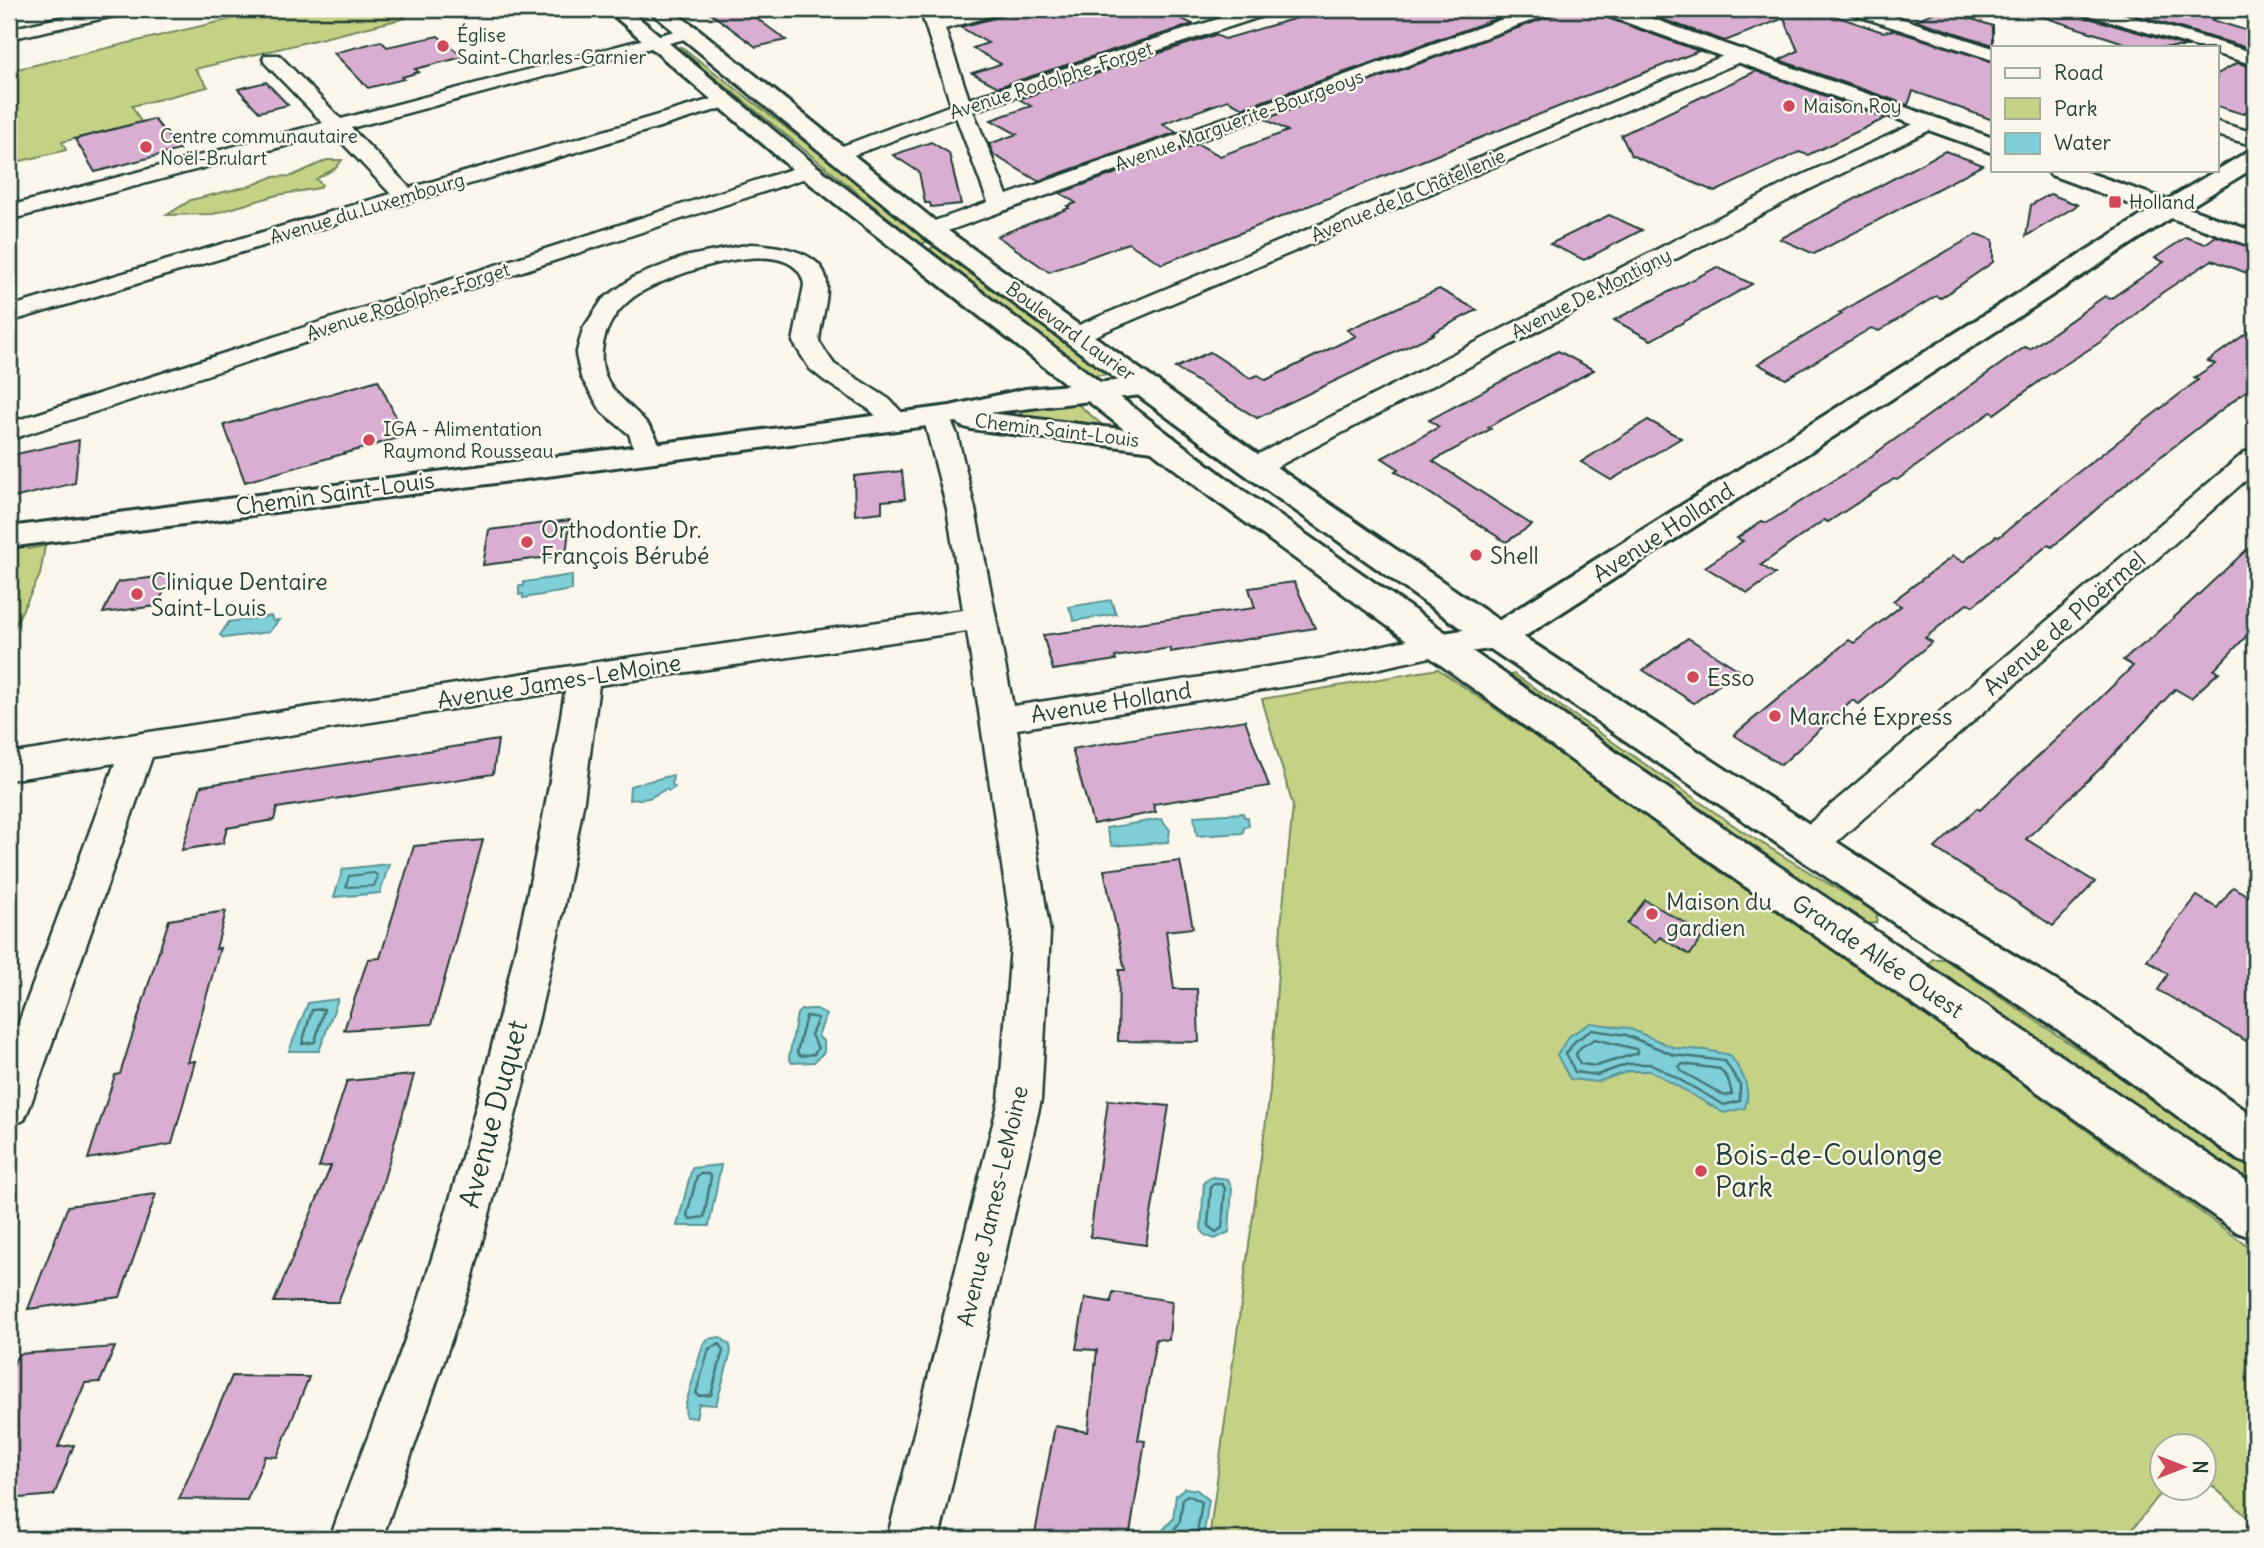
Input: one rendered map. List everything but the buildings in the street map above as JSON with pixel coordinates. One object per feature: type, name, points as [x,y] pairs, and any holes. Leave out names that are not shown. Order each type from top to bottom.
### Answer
[{"type":"main road","name":"Boulevard Laurier","points":[[616,9],[807,170],[1219,488],[1435,645]]},
{"type":"main road","name":"Boulevard Laurier","points":[[657,9],[690,32],[836,155],[931,230],[1255,467],[1498,637]]},
{"type":"main road","points":[[1608,9],[1991,145]]},
{"type":"main road","name":"Avenue Holland","points":[[1435,645],[1498,637],[2255,157]]},
{"type":"main road","points":[[2065,172],[2255,240]]},
{"type":"main road","name":"Chemin Saint-Louis","points":[[9,537],[944,415],[972,407],[1067,393],[1098,394],[1148,387]]},
{"type":"main road","name":"Chemin Saint-Louis","points":[[944,415],[1036,429],[1162,443]]},
{"type":"main road","points":[[1498,637],[1930,925],[2076,1017],[2255,1144]]},
{"type":"main road","name":"Grande Allée Ouest","points":[[1435,645],[1552,724],[1747,866],[2255,1215]]},
{"type":"street","points":[[9,34],[122,9]]},
{"type":"street","points":[[995,9],[932,18],[962,108],[1000,206]]},
{"type":"street","name":"Avenue Rodolphe-Forget","points":[[836,155],[962,108],[1266,9]]},
{"type":"street","name":"Avenue Marguerite-Bourgeoys","points":[[931,230],[1547,9]]},
{"type":"street","points":[[1855,9],[1991,53]]},
{"type":"street","points":[[2088,9],[2213,46]]},
{"type":"street","points":[[9,213],[690,32]]},
{"type":"street","points":[[2218,48],[2255,59]]},
{"type":"street","name":"Avenue de la Châtellenie","points":[[1076,335],[1740,55]]},
{"type":"street","points":[[272,59],[405,196]]},
{"type":"street","name":"Avenue du Luxembourg","points":[[9,316],[726,101]]},
{"type":"street","name":"Avenue De Montigny","points":[[1255,467],[1800,186],[1929,123]]},
{"type":"street","points":[[2218,128],[2255,140]]},
{"type":"street","name":"Avenue Rodolphe-Forget","points":[[9,432],[807,170]]},
{"type":"street","points":[[647,452],[642,432],[614,410],[591,372],[588,352],[593,332],[606,312],[624,293],[659,274],[731,253],[759,251],[779,254],[806,265],[814,276],[816,292],[809,315],[806,342],[824,369],[869,396],[897,421]]},
{"type":"street","name":"Avenue James-LeMoine","points":[[914,1539],[1020,1100],[1031,933],[999,720],[944,415]]},
{"type":"street","name":"Avenue de Ploërmel","points":[[1810,844],[2253,464]]},
{"type":"street","name":"Avenue James-LeMoine","points":[[9,767],[584,676],[980,618]]},
{"type":"street","name":"Avenue Holland","points":[[999,720],[1325,669],[1435,645]]},
{"type":"street","name":"Avenue Duquet","points":[[356,1539],[448,1283],[503,1082],[544,912],[566,800],[584,676]]},
{"type":"street","points":[[9,1106],[138,747]]},
{"type":"green space","points":[[274,9],[395,9],[406,18],[195,69],[208,87],[132,106],[141,122],[62,142],[66,150],[9,164],[9,71]]},
{"type":"green space","points":[[682,47],[931,240],[921,244]]},
{"type":"green space","points":[[327,160],[342,160],[336,168],[316,179],[322,185],[319,188],[277,195],[213,214],[167,215],[191,200],[253,185],[272,177],[292,176]]},
{"type":"green space","points":[[937,246],[1109,374],[1093,376],[929,249]]},
{"type":"green space","points":[[1073,400],[1107,429],[1027,417],[1019,412],[1020,409]]},
{"type":"green space","points":[[35,534],[28,549],[45,546],[40,575],[9,637],[9,537]]},
{"type":"green space","name":"Bois-de-Coulonge Park","points":[[1438,669],[1647,814],[2255,1251],[2255,1524],[2218,1491],[2218,1432],[2148,1432],[2148,1502],[2154,1502],[2125,1539],[1209,1539],[1270,1091],[1281,926],[1293,806],[1262,699]]},
{"type":"green space","points":[[1514,674],[1742,831],[1870,909],[1877,916],[1876,923],[1865,924],[1510,675]]},
{"type":"green space","points":[[1933,959],[1944,959],[2255,1168],[2255,1187],[1934,972],[1929,964]]},
{"type":"water","points":[[572,575],[572,590],[523,598],[523,594],[519,595],[519,586],[524,586],[524,582]]},
{"type":"water","points":[[1111,600],[1116,614],[1074,621],[1069,607]]},
{"type":"water","points":[[271,616],[273,621],[279,620],[269,632],[224,638],[220,635],[229,622]]},
{"type":"water","points":[[673,775],[672,784],[675,787],[669,791],[666,789],[649,798],[629,800],[630,786]]},
{"type":"water","points":[[1243,813],[1244,817],[1248,817],[1249,826],[1244,827],[1243,833],[1197,836],[1194,816]]},
{"type":"water","points":[[1161,819],[1170,830],[1168,842],[1112,846],[1106,828]]},
{"type":"water","points":[[389,864],[380,893],[334,897],[343,869]]},
{"type":"water","points":[[338,999],[319,1051],[289,1051],[308,1003]]},
{"type":"water","points":[[817,1009],[826,1015],[818,1036],[824,1042],[824,1052],[814,1062],[792,1063],[789,1058],[797,1014],[801,1010]]},
{"type":"water","points":[[1591,1023],[1628,1028],[1675,1048],[1730,1055],[1746,1086],[1745,1108],[1724,1113],[1651,1071],[1629,1071],[1597,1082],[1570,1079],[1557,1055],[1569,1036]]},
{"type":"water","points":[[721,1165],[709,1226],[677,1226],[692,1168]]},
{"type":"water","points":[[1212,1177],[1228,1179],[1232,1188],[1229,1232],[1215,1239],[1205,1235],[1201,1229],[1204,1182]]},
{"type":"water","points":[[720,1337],[730,1345],[731,1352],[716,1405],[699,1404],[696,1418],[686,1417],[685,1407],[703,1344],[708,1339]]},
{"type":"water","points":[[1185,1488],[1197,1490],[1209,1500],[1203,1539],[1161,1539],[1162,1531],[1173,1519],[1176,1495]]},
{"type":"place","name":"Église Saint-Charles-Garnier","points":[[443,46]]},
{"type":"place","name":"Maison Roy","points":[[1789,106]]},
{"type":"place","name":"Centre communautaire Noël-Brulart","points":[[146,147]]},
{"type":"place","name":"Holland","points":[[2115,202]]},
{"type":"place","name":"IGA - Alimentation Raymond Rousseau","points":[[369,440]]},
{"type":"place","name":"Orthodontie Dr. François Bérubé","points":[[527,542]]},
{"type":"place","name":"Shell","points":[[1476,555]]},
{"type":"place","name":"Clinique Dentaire Saint-Louis","points":[[137,594]]},
{"type":"place","name":"Esso","points":[[1693,677]]},
{"type":"place","name":"Marché Express","points":[[1775,716]]},
{"type":"place","name":"Maison du gardien","points":[[1652,914]]},
{"type":"place","name":"Bois-de-Coulonge Park","points":[[1701,1171]]}]
